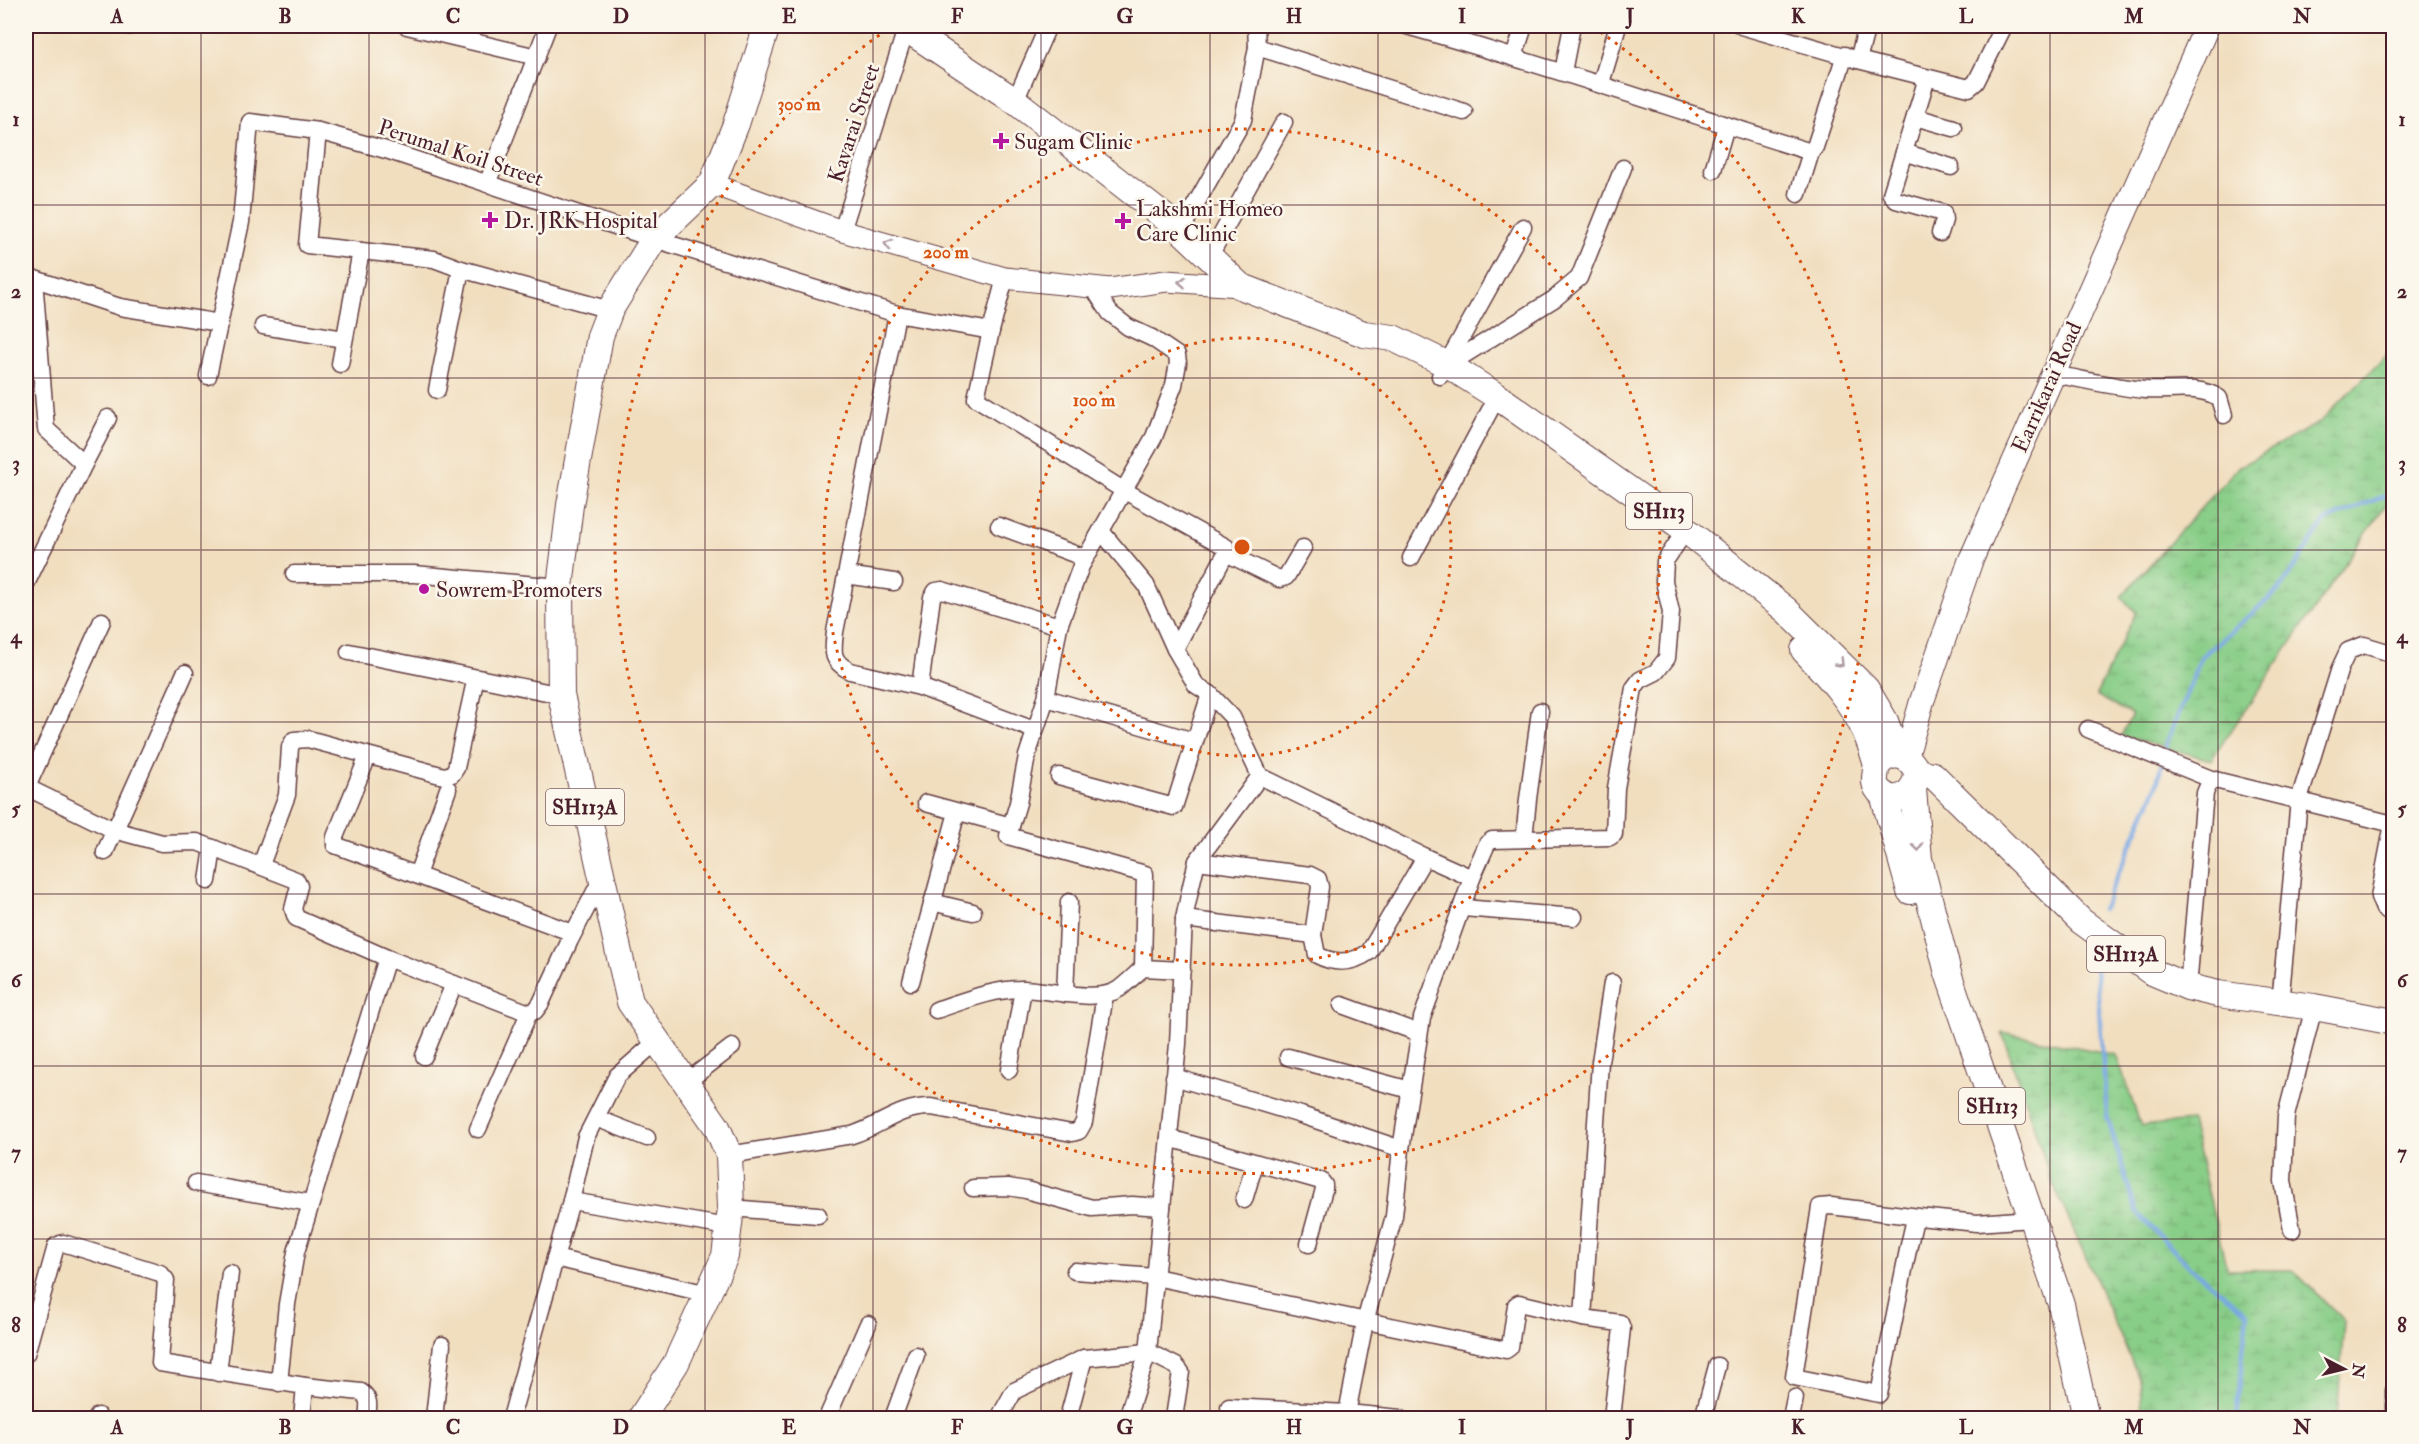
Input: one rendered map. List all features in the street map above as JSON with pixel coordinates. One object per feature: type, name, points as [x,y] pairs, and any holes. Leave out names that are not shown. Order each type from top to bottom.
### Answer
[{"type":"main road","name":"SH113A","points":[[641,1419],[676,1363],[725,1256],[730,1218],[729,1155],[717,1127],[630,1002],[603,877],[575,767],[561,695],[560,587],[570,505],[600,336],[610,310],[654,239],[712,184],[736,124],[767,26]]},
{"type":"main road","name":"SH113","points":[[905,26],[1015,101],[1181,230],[1240,286],[1364,334],[1394,338],[1444,370],[1498,397],[1682,536],[1786,610],[1866,689],[1885,721],[1902,768],[1920,860],[1948,974],[2024,1220],[2051,1320],[2070,1419]]},
{"type":"main road","name":"Earrikarai Road","points":[[1902,768],[1922,701],[1970,562],[2207,26]]},
{"type":"main road","name":"SH113","points":[[1444,370],[1490,410],[1682,536]]},
{"type":"main road","name":"SH113A","points":[[1902,768],[1933,776],[2081,921],[2150,972],[2188,987],[2394,1022]]},
{"type":"main road","name":"SH113","points":[[1902,768],[1902,797],[1894,798],[1883,794],[1947,1022],[2024,1220],[2061,1304],[2086,1419]]},
{"type":"street","points":[[407,26],[537,57]]},
{"type":"street","points":[[487,184],[548,26]]},
{"type":"street","name":"Kavarai Street","points":[[842,231],[905,26]]},
{"type":"street","points":[[1015,101],[1048,26]]},
{"type":"street","points":[[1181,230],[1243,120],[1257,47],[1256,26]]},
{"type":"street","points":[[1414,26],[1601,83],[1640,98],[1811,152]]},
{"type":"street","points":[[1514,57],[1524,26]]},
{"type":"street","points":[[1563,72],[1572,26]]},
{"type":"street","points":[[1601,83],[1618,26]]},
{"type":"street","points":[[1741,26],[1851,58],[1969,88],[1973,86],[2004,26]]},
{"type":"street","points":[[1798,194],[1811,152],[1867,26]]},
{"type":"street","points":[[1257,47],[1464,112]]},
{"type":"street","points":[[1927,78],[1892,194],[1893,198],[1943,213],[1944,220],[1940,232]]},
{"type":"street","points":[[1915,117],[1953,128]]},
{"type":"street","name":"Perumal Koil Street","points":[[220,323],[241,222],[250,122],[318,131],[386,150],[654,239],[897,314],[990,331]]},
{"type":"street","points":[[1209,257],[1284,122]]},
{"type":"street","points":[[1713,170],[1726,126]]},
{"type":"street","points":[[318,131],[307,245],[434,259],[460,269],[610,310]]},
{"type":"street","points":[[1904,152],[1951,167]]},
{"type":"street","points":[[1444,370],[1554,299],[1579,278],[1623,168]]},
{"type":"street","points":[[712,184],[842,231],[1005,278],[1094,289],[1166,281],[1240,286]]},
{"type":"street","points":[[1444,370],[1523,227]]},
{"type":"street","points":[[340,364],[361,251]]},
{"type":"street","points":[[437,390],[460,269]]},
{"type":"street","points":[[84,464],[46,429],[30,277],[120,307],[220,323],[208,376]]},
{"type":"street","points":[[1005,278],[990,331],[976,398],[1124,490],[1226,547],[1226,553],[1175,649]]},
{"type":"street","points":[[1094,289],[1110,313],[1128,327],[1152,338],[1177,355],[1178,363],[1174,386],[1154,437],[1085,558],[1059,627],[1046,698],[1034,730],[1008,836],[1145,874],[1143,968]]},
{"type":"street","points":[[897,314],[833,653],[839,666],[850,671],[920,687],[1034,730]]},
{"type":"street","points":[[263,326],[344,339]]},
{"type":"street","points":[[2052,374],[2145,390],[2194,390],[2213,394],[2219,398],[2224,415]]},
{"type":"street","points":[[1411,558],[1490,410]]},
{"type":"street","points":[[26,584],[108,418]]},
{"type":"street","points":[[999,526],[1085,558]]},
{"type":"street","points":[[1101,531],[1146,585],[1175,649],[1196,685],[1210,694],[1232,717],[1260,776],[1472,878]]},
{"type":"street","points":[[1346,1416],[1365,1322],[1394,1216],[1401,1149],[1422,1018],[1472,878],[1487,844],[1492,840],[1610,837],[1614,834],[1616,788],[1634,688],[1640,680],[1656,672],[1667,658],[1671,612],[1664,581],[1665,561],[1682,536]]},
{"type":"street","points":[[1226,553],[1279,579],[1286,577],[1303,549]]},
{"type":"street","points":[[294,574],[414,574],[560,587]]},
{"type":"street","points":[[846,575],[894,582]]},
{"type":"street","points":[[920,687],[932,597],[936,591],[942,590],[1059,627]]},
{"type":"street","points":[[102,621],[26,787],[114,830],[162,843],[197,842],[261,865],[298,882],[293,909],[296,918],[387,958],[529,1013],[542,1004],[573,933],[603,877]]},
{"type":"street","points":[[2280,1004],[2299,800],[2340,668],[2348,651],[2364,645],[2394,654]]},
{"type":"street","points":[[349,652],[561,695]]},
{"type":"street","points":[[105,852],[185,673]]},
{"type":"street","points":[[261,865],[287,795],[290,747],[294,740],[308,739],[444,776],[452,774],[456,768],[474,686],[477,681],[483,680]]},
{"type":"street","points":[[1059,776],[1174,807],[1210,694]]},
{"type":"street","points":[[1046,698],[1194,741]]},
{"type":"street","points":[[1524,839],[1527,799],[1540,711]]},
{"type":"street","points":[[2088,729],[2211,779],[2393,824],[2379,897],[2384,909],[2394,914]]},
{"type":"street","points":[[368,756],[335,837],[335,845],[573,933]]},
{"type":"street","points":[[1127,1419],[1148,1352],[1169,1138],[1185,920],[1197,861],[1260,776]]},
{"type":"street","points":[[2188,987],[2205,793],[2211,779]]},
{"type":"street","points":[[417,875],[448,789]]},
{"type":"street","points":[[926,803],[1011,826]]},
{"type":"street","points":[[911,982],[957,812]]},
{"type":"street","points":[[207,881],[213,848]]},
{"type":"street","points":[[1197,861],[1310,875],[1318,879],[1320,887],[1313,935],[1317,955],[1338,962],[1354,961],[1369,952],[1425,857]]},
{"type":"street","points":[[932,902],[973,912]]},
{"type":"street","points":[[1065,994],[1069,902]]},
{"type":"street","points":[[1463,908],[1574,917]]},
{"type":"street","points":[[1185,920],[1313,935]]},
{"type":"street","points":[[279,1383],[294,1262],[310,1203],[387,958]]},
{"type":"street","points":[[936,1010],[996,991],[1023,989],[1065,994],[1105,995],[1118,990],[1143,968],[1182,970]]},
{"type":"street","points":[[1583,1318],[1599,1062],[1612,983]]},
{"type":"street","points":[[424,1056],[454,984]]},
{"type":"street","points":[[1009,1070],[1023,989]]},
{"type":"street","points":[[729,1155],[852,1135],[867,1130],[908,1108],[916,1107],[931,1107],[1072,1133],[1078,1131],[1084,1122],[1105,995]]},
{"type":"street","points":[[1342,1005],[1419,1033]]},
{"type":"street","points":[[2292,1230],[2283,1180],[2286,1116],[2313,1007]]},
{"type":"street","points":[[478,1129],[529,1013]]},
{"type":"street","points":[[511,1419],[571,1201],[586,1137],[617,1076],[656,1042]]},
{"type":"street","points":[[685,1083],[732,1047]]},
{"type":"street","points":[[1288,1056],[1410,1090]]},
{"type":"street","points":[[1174,1077],[1301,1115],[1401,1149]]},
{"type":"street","points":[[596,1118],[647,1138]]},
{"type":"street","points":[[1169,1138],[1321,1182],[1324,1185],[1309,1244]]},
{"type":"street","points":[[1244,1200],[1255,1163]]},
{"type":"street","points":[[196,1183],[310,1203]]},
{"type":"street","points":[[973,1188],[1008,1187],[1026,1190],[1092,1209],[1132,1205],[1162,1207]]},
{"type":"street","points":[[571,1201],[730,1218],[818,1215]]},
{"type":"street","points":[[1919,1217],[1914,1224],[1909,1245],[1879,1394],[1794,1377],[1820,1207],[1831,1206],[1977,1223],[2024,1220]]},
{"type":"street","points":[[26,1354],[56,1246],[63,1243],[164,1276],[166,1280],[160,1363],[279,1383],[361,1392],[368,1400],[367,1419]]},
{"type":"street","points":[[555,1258],[708,1294]]},
{"type":"street","points":[[1075,1271],[1155,1277],[1506,1350],[1510,1347],[1516,1305],[1528,1305],[1583,1318],[1612,1320],[1620,1323],[1622,1328],[1612,1419]]},
{"type":"street","points":[[218,1373],[230,1273]]},
{"type":"street","points":[[827,1419],[868,1324]]},
{"type":"street","points":[[434,1419],[442,1345]]},
{"type":"street","points":[[999,1419],[1014,1391],[1084,1358],[1148,1352],[1176,1366],[1181,1372],[1174,1419]]},
{"type":"street","points":[[893,1419],[916,1355]]},
{"type":"street","points":[[1068,1419],[1084,1358]]},
{"type":"street","points":[[1703,1419],[1717,1366]]},
{"type":"street","points":[[303,1419],[305,1386]]},
{"type":"street","points":[[2394,1390],[2394,1410]]},
{"type":"street","points":[[1791,1419],[1795,1398]]},
{"type":"street","points":[[1229,1407],[1400,1419]]},
{"type":"green space","points":[[2393,349],[2393,494],[2211,760],[2121,736],[2132,715],[2096,695],[2136,612],[2121,597],[2238,467],[2319,423]]},
{"type":"green space","points":[[2002,1032],[2116,1055],[2141,1126],[2191,1121],[2227,1270],[2293,1270],[2344,1321],[2337,1418],[2143,1418],[2139,1378],[2051,1179]]},
{"type":"waterway","points":[[2102,910],[2156,788],[2166,745],[2201,657],[2279,590],[2325,521],[2394,492]]},
{"type":"waterway","points":[[2095,955],[2107,1116],[2136,1212],[2191,1268],[2247,1313],[2236,1418]]},
{"type":"place","name":"Sugam Clinic","points":[[1001,141]]},
{"type":"place","name":"Dr. JRK Hospital","points":[[490,220]]},
{"type":"place","name":"Lakshmi Homeo Care Clinic","points":[[1123,221]]},
{"type":"place","name":"Sowrem Promoters","points":[[424,589]]}]
